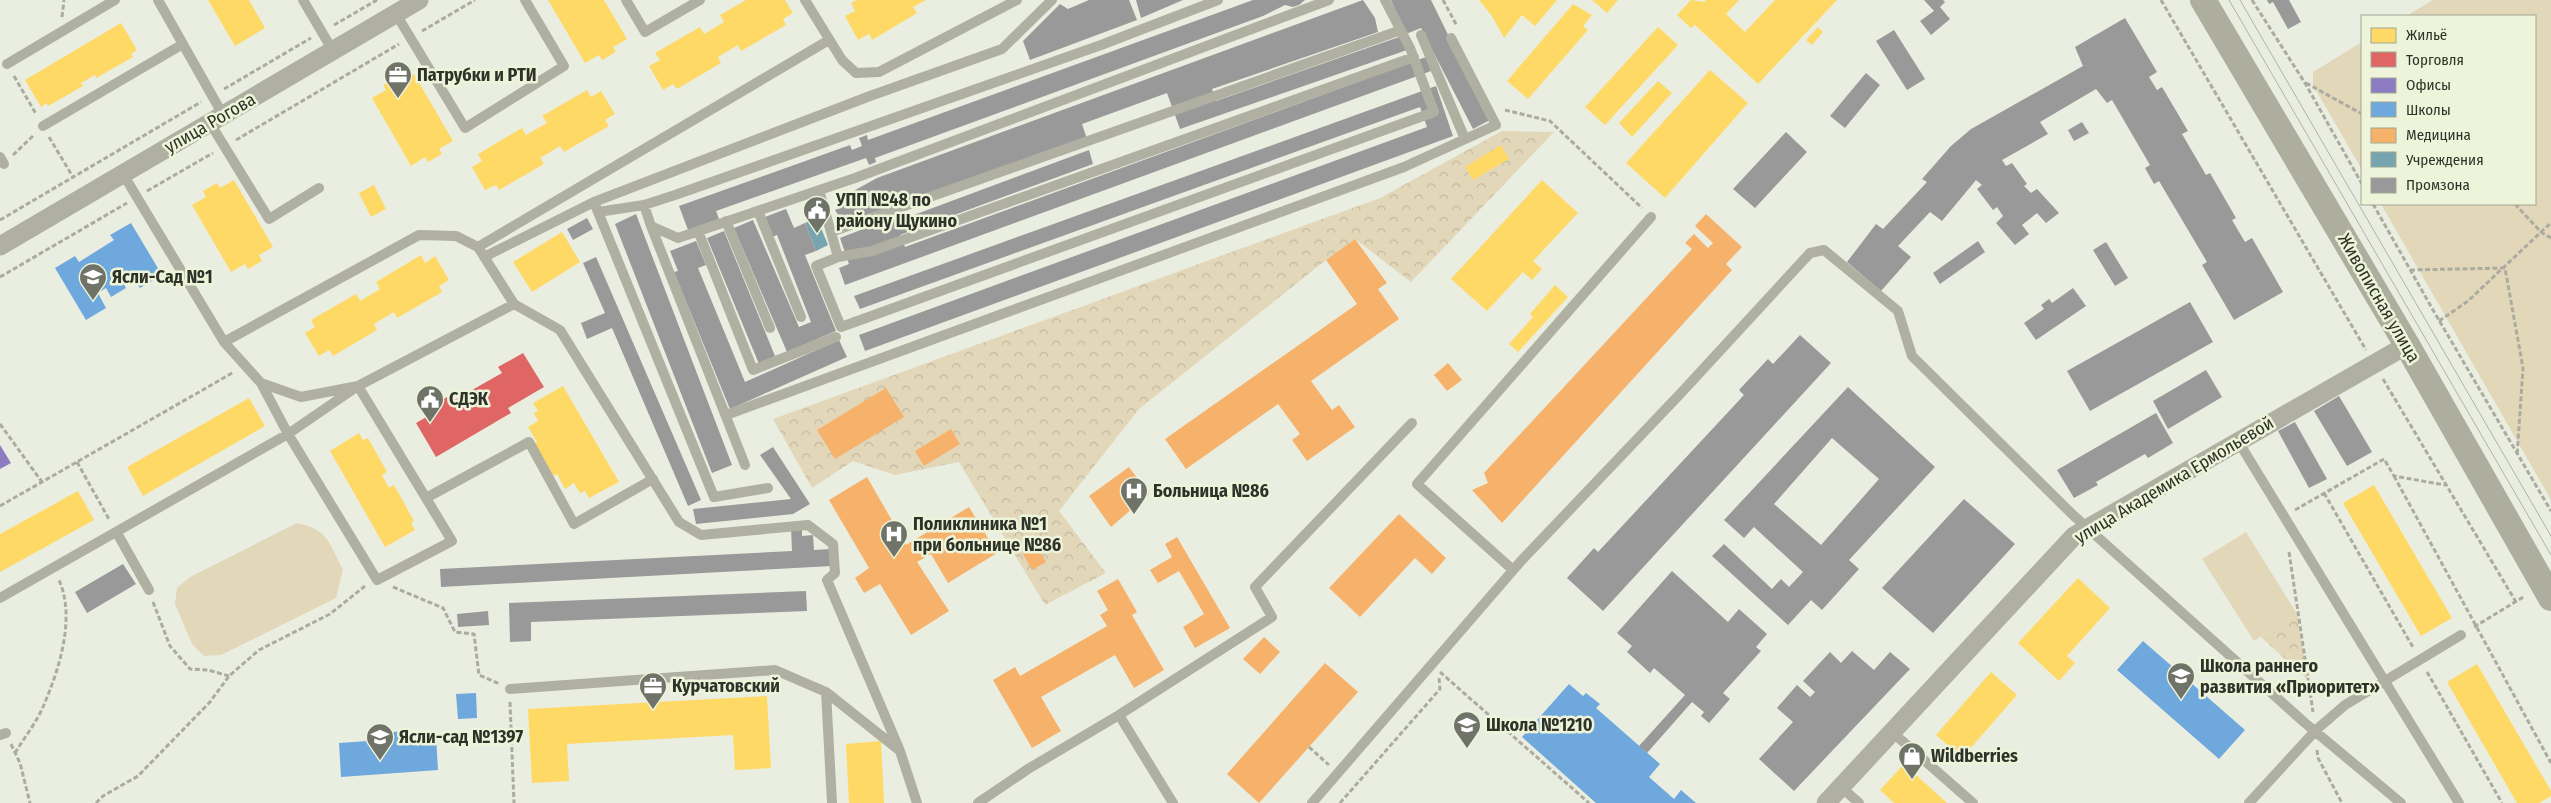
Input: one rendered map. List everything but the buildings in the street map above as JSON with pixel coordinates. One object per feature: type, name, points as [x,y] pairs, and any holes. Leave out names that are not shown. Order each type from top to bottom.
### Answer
[{"type":"street","name":"улица Рогова","points":[[0,246],[419,0]]},
{"type":"street","name":"Живописная улица","points":[[2203,0],[2407,345],[2547,591]]},
{"type":"street","name":"улица Академика Ермольевой","points":[[1826,803],[2055,554],[2074,536],[2407,345]]},
{"type":"lane","points":[[7,64],[115,0]]},
{"type":"lane","points":[[158,0],[212,96],[217,119],[269,219],[318,188]]},
{"type":"lane","points":[[303,0],[333,51]]},
{"type":"lane","points":[[396,14],[465,128],[564,66],[525,0]]},
{"type":"lane","points":[[626,0],[645,32],[700,0]]},
{"type":"lane","points":[[806,0],[842,60],[856,73],[879,72],[1017,0]]},
{"type":"lane","points":[[484,258],[594,202],[870,96],[1002,49],[1052,0]]},
{"type":"lane","points":[[598,212],[644,205],[1091,48],[1218,0]]},
{"type":"lane","points":[[651,226],[678,238],[819,190],[1329,0]]},
{"type":"lane","points":[[1385,0],[1414,57],[1434,112],[841,328],[816,266],[838,257],[872,251],[1414,57]]},
{"type":"lane","points":[[831,232],[1401,30]]},
{"type":"lane","points":[[1421,35],[1465,139]]},
{"type":"lane","points":[[726,415],[1404,167],[1496,125],[1451,38]]},
{"type":"lane","points":[[478,248],[829,40]]},
{"type":"lane","points":[[44,126],[183,44]]},
{"type":"lane","points":[[123,174],[224,342],[261,383],[288,434],[376,580],[452,541],[358,386]]},
{"type":"lane","points":[[819,190],[838,257]]},
{"type":"lane","points":[[594,202],[714,497],[768,488]]},
{"type":"lane","points":[[644,205],[745,464]]},
{"type":"lane","points":[[758,211],[801,317]]},
{"type":"lane","points":[[1513,570],[1417,484],[1651,217]]},
{"type":"lane","points":[[726,222],[770,328]]},
{"type":"lane","points":[[698,231],[753,370],[836,337]]},
{"type":"lane","points":[[224,342],[419,236],[456,236],[478,248],[514,304],[560,330],[679,522],[701,535],[808,525],[833,544],[835,573],[827,580],[900,751],[917,803]]},
{"type":"lane","points":[[1312,803],[1513,570],[1810,253],[1824,250],[1898,310],[1912,356],[2088,528],[2401,803]]},
{"type":"lane","points":[[0,598],[288,434],[358,386],[514,304]]},
{"type":"lane","points":[[261,383],[301,397],[358,386]]},
{"type":"lane","points":[[978,803],[1028,769],[1119,715],[1272,617],[1254,587],[1412,423]]},
{"type":"lane","points":[[2238,441],[2459,803]]},
{"type":"lane","points":[[426,498],[529,442],[574,524],[653,479]]},
{"type":"lane","points":[[117,533],[149,590]]},
{"type":"lane","points":[[2249,803],[2316,730],[2345,705],[2383,680],[2461,635]]},
{"type":"lane","points":[[510,689],[775,670],[826,692],[900,751]]},
{"type":"lane","points":[[826,692],[832,803]]},
{"type":"lane","points":[[1119,715],[1173,803]]},
{"type":"lane","points":[[1892,732],[1973,803]]},
{"type":"lane","points":[[1841,787],[1859,803]]},
{"type":"path","points":[[0,220],[376,0]]},
{"type":"path","points":[[1442,0],[1462,34]]},
{"type":"path","points":[[2161,0],[2374,365],[2516,602]]},
{"type":"path","points":[[2252,0],[2305,83],[2361,182]]},
{"type":"path","points":[[7,64],[73,177]]},
{"type":"path","points":[[2305,83],[2361,113]]},
{"type":"path","points":[[1501,103],[1506,112],[1550,121],[1651,217]]},
{"type":"path","points":[[2,160],[44,126]]},
{"type":"path","points":[[2374,205],[2551,512]]},
{"type":"path","points":[[2516,205],[2541,232],[2551,238]]},
{"type":"path","points":[[2439,321],[2468,301],[2551,223]]},
{"type":"path","points":[[2410,270],[2505,268]]},
{"type":"path","points":[[2505,268],[2523,368],[2517,456]]},
{"type":"path","points":[[0,506],[245,366]]},
{"type":"path","points":[[0,424],[42,482]]},
{"type":"path","points":[[2307,502],[2384,459],[2551,763]]},
{"type":"path","points":[[77,462],[117,533]]},
{"type":"path","points":[[2394,476],[2446,485]]},
{"type":"path","points":[[2284,516],[2316,730],[2318,758],[2342,803]]},
{"type":"path","points":[[15,753],[43,707],[59,662],[66,617],[65,592],[54,568]]},
{"type":"path","points":[[96,803],[103,796],[138,776],[210,702],[230,676],[259,650],[330,614],[358,589],[376,580],[443,608],[455,632],[474,634],[479,675],[510,689],[514,803]]},
{"type":"path","points":[[149,590],[170,646],[190,669],[208,670],[230,676]]},
{"type":"path","points":[[2461,635],[2516,602],[2547,591]]},
{"type":"path","points":[[1340,803],[1440,689],[1438,670],[1589,803]]},
{"type":"path","points":[[3,734],[15,753],[30,803]]},
{"type":"path","points":[[1309,747],[1330,767]]},
{"type":"green space","points":[[2433,0],[2551,0],[2551,500],[2382,205],[2536,205],[2536,15],[2408,15]]},
{"type":"green space","points":[[2361,43],[2361,168],[2313,85],[2313,72]]},
{"type":"green space","points":[[1502,131],[1554,132],[1411,282],[1355,239],[1139,409],[1059,511],[1106,573],[1045,605],[959,462],[895,475],[853,461],[812,488],[773,419],[1380,198]]},
{"type":"green space","points":[[297,523],[316,530],[331,545],[343,570],[336,598],[221,655],[204,656],[192,644],[175,604],[177,588],[190,577]]},
{"type":"green space","points":[[2246,532],[2297,614],[2254,641],[2202,559]]},
{"type":"green space","points":[[2297,614],[2308,680],[2261,637]]},
{"type":"tram line","points":[[2229,0],[2551,555]]},
{"type":"tram line","points":[[2240,0],[2551,536]]},
{"type":"place","name":"Патрубки и РТИ","points":[[398,99]]},
{"type":"place","name":"УПП №48 по району Щукино","points":[[817,234]]},
{"type":"place","name":"Ясли-Сад №1","points":[[93,301]]},
{"type":"place","name":"СДЭК","points":[[430,423]]},
{"type":"place","name":"Больница №86","points":[[1134,515]]},
{"type":"place","name":"Поликлиника №1 при больнице №86","points":[[894,558]]},
{"type":"place","name":"Школа раннего развития «Приоритет»","points":[[2181,700]]},
{"type":"place","name":"Курчатовский","points":[[653,710]]},
{"type":"place","name":"Школа №1210","points":[[1467,749]]},
{"type":"place","name":"Ясли-сад №1397","points":[[380,761]]},
{"type":"place","name":"Wildberries","points":[[1912,780]]}]
